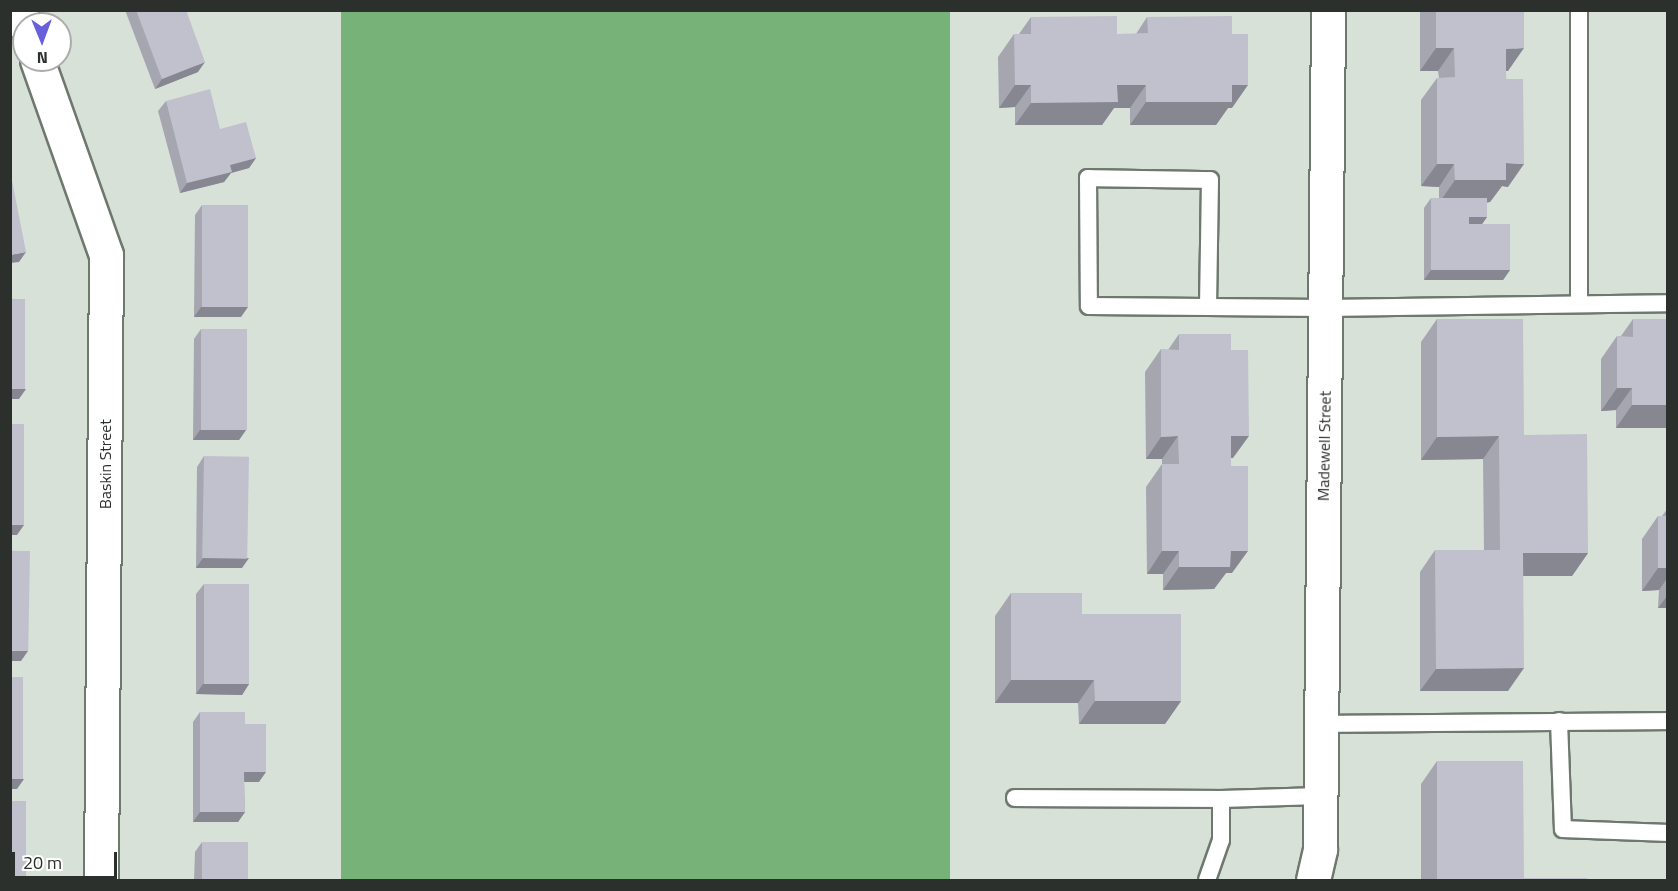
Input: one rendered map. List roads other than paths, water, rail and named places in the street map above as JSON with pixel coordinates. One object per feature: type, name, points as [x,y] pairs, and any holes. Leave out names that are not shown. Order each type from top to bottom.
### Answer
[{"type":"street","name":"Madewell Street","points":[[1313,880],[1320,849],[1328,10]]},
{"type":"street","name":"Baskin Street","points":[[41,72],[106,255],[101,880]]},
{"type":"lane","points":[[1579,10],[1579,304]]},
{"type":"lane","points":[[1208,307],[1210,180],[1088,178],[1089,306],[1325,308],[1668,303]]},
{"type":"lane","points":[[1321,724],[1668,720]]},
{"type":"lane","points":[[1559,722],[1563,829],[1668,833]]},
{"type":"lane","points":[[1015,798],[1221,799],[1320,796]]},
{"type":"lane","points":[[1207,880],[1221,840],[1221,799]]}]
